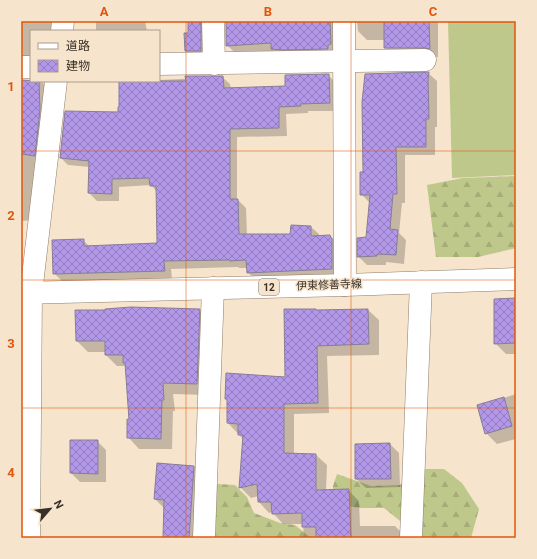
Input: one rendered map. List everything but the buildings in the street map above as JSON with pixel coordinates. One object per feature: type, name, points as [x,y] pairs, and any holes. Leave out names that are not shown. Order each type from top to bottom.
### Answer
[{"type":"street","points":[[213,21],[214,64]]},
{"type":"street","points":[[344,21],[345,285]]},
{"type":"street","points":[[160,64],[425,60]]},
{"type":"street","points":[[29,538],[25,474],[26,293],[56,82]]},
{"type":"street","name":"伊東修善寺線","points":[[26,293],[516,279]]},
{"type":"street","points":[[411,538],[421,282]]},
{"type":"street","points":[[204,538],[213,288]]},
{"type":"green space","points":[[448,21],[516,21],[516,175],[452,178]]},
{"type":"green space","points":[[516,176],[516,248],[478,257],[436,257],[427,185],[463,178]]},
{"type":"green space","points":[[418,469],[444,469],[462,483],[479,509],[471,538],[418,538],[416,534],[384,508],[361,508],[333,504],[333,486],[337,474],[371,486],[400,485]]},
{"type":"green space","points":[[217,484],[235,485],[247,497],[254,513],[280,523],[295,525],[311,538],[215,538]]}]
